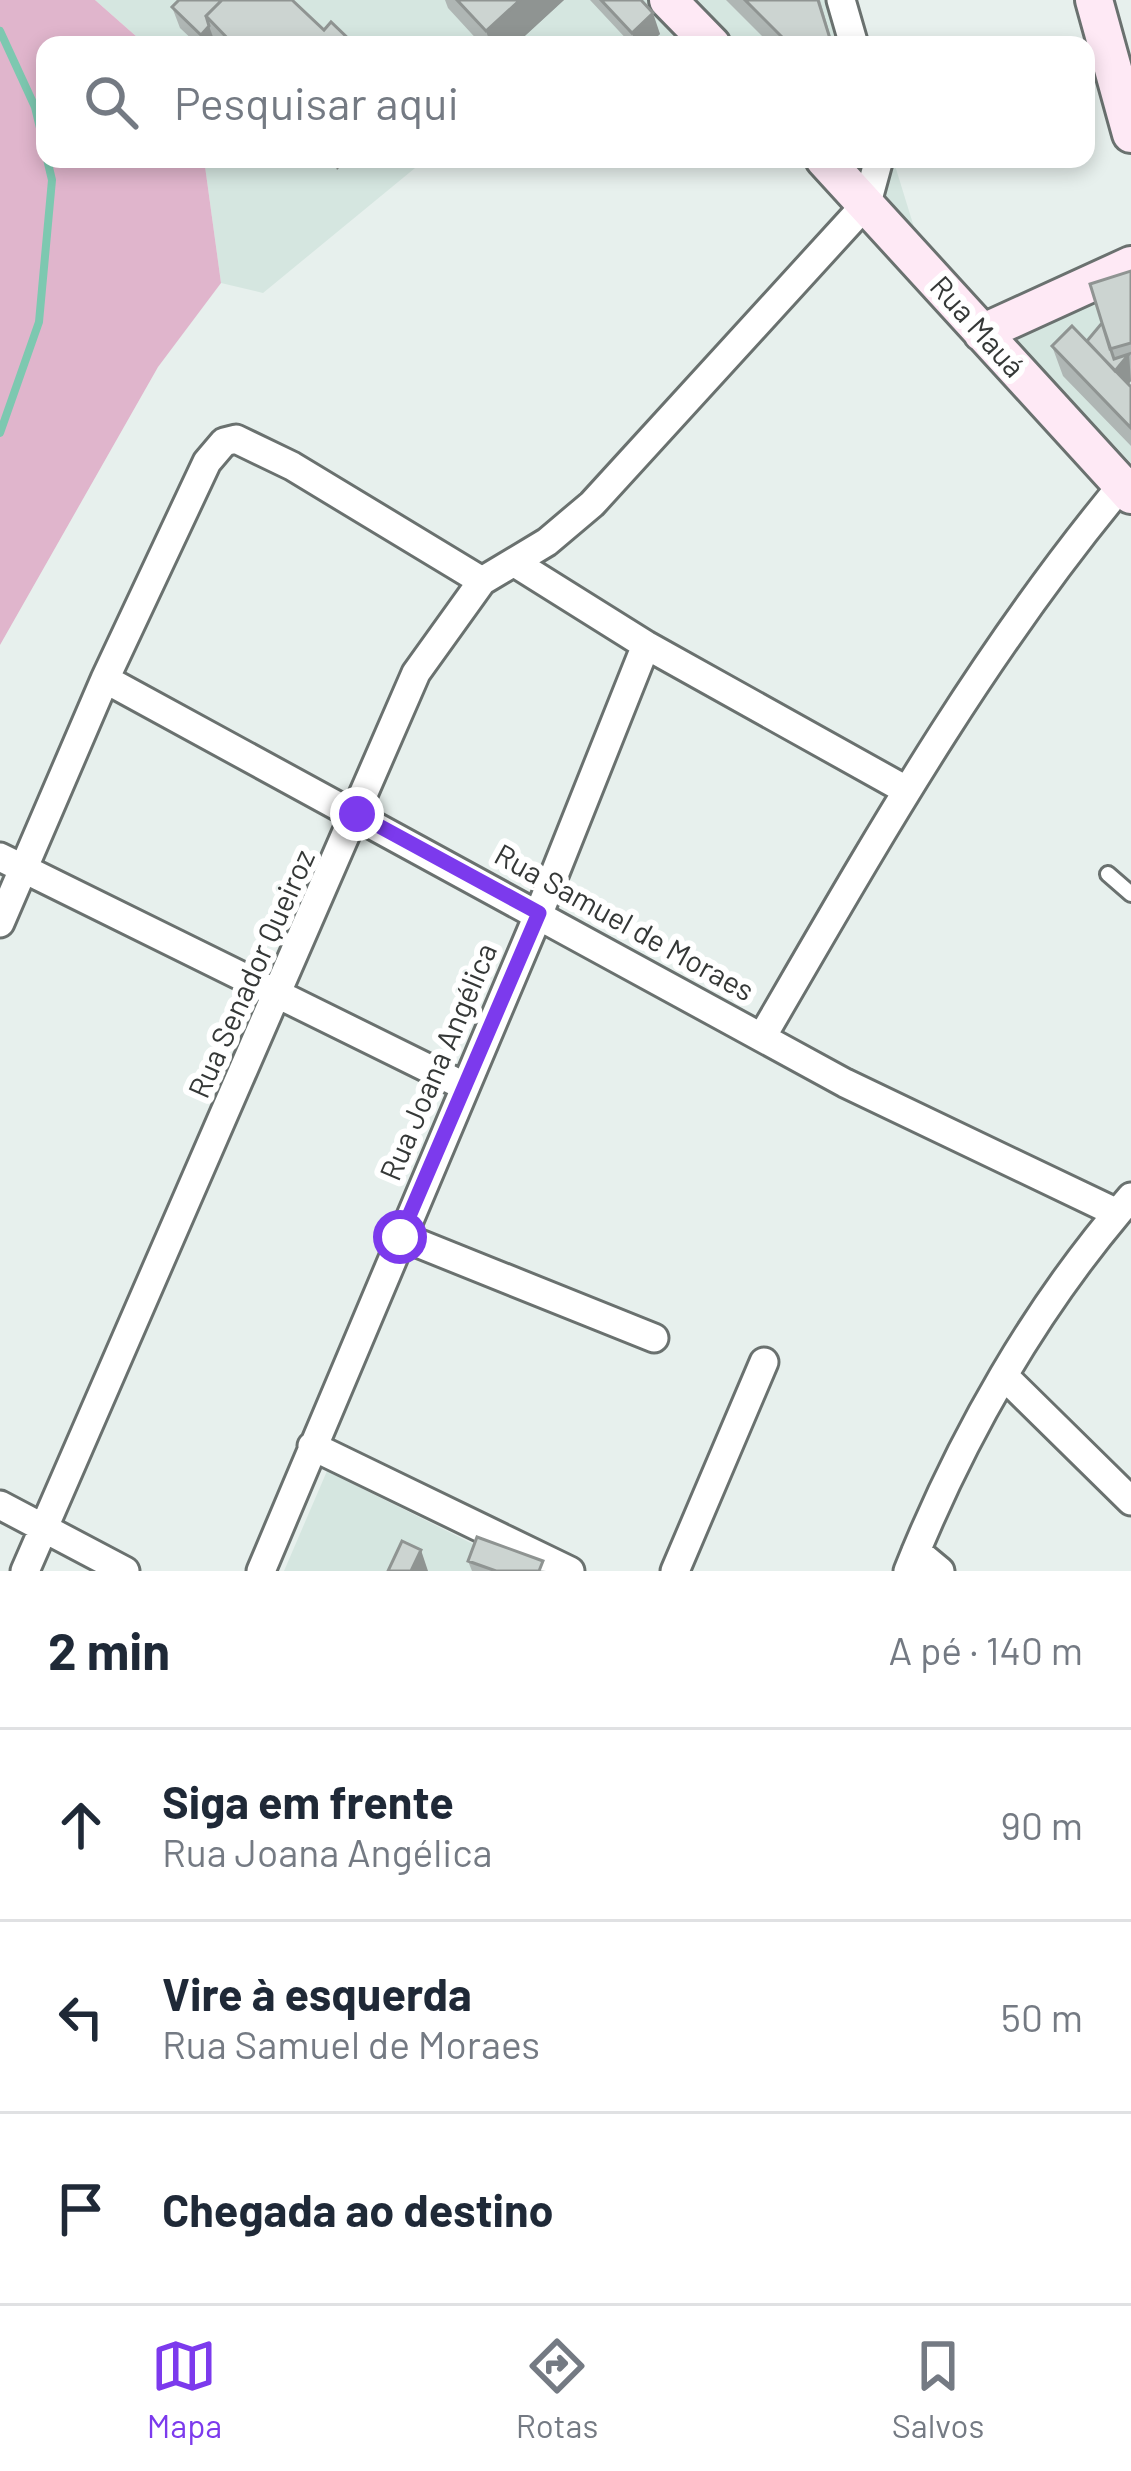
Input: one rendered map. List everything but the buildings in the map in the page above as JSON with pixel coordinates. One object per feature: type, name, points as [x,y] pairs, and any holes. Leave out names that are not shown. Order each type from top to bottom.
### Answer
[{"type":"street","points":[[668,0],[703,36]]},
{"type":"street","points":[[841,0],[851,36]]},
{"type":"street","points":[[1094,0],[1131,134]]},
{"type":"street","name":"Rua Mauá","points":[[833,168],[1127,490]]},
{"type":"street","points":[[867,203],[877,168]]},
{"type":"street","name":"Rua Senador Queiroz","points":[[26,1571],[416,674],[482,581],[514,563],[592,504],[867,203]]},
{"type":"street","points":[[982,333],[1131,265]]},
{"type":"street","points":[[0,923],[12,863],[207,462],[224,442],[236,439],[292,466],[482,581]]},
{"type":"street","points":[[762,1037],[906,790],[1041,582],[1127,490]]},
{"type":"street","points":[[514,563],[646,645],[906,790]]},
{"type":"street","name":"Rua Joana Angélica","points":[[261,1571],[539,913],[646,645]]},
{"type":"street","name":"Rua Samuel de Moraes","points":[[105,679],[762,1037],[1124,1205]]},
{"type":"street","points":[[12,863],[464,1086]]},
{"type":"street","points":[[940,1571],[912,1561],[952,1462],[1004,1376],[1124,1205]]},
{"type":"street","points":[[400,1237],[654,1338]]},
{"type":"street","points":[[675,1571],[764,1362]]},
{"type":"street","points":[[1004,1376],[1131,1501]]},
{"type":"street","points":[[312,1446],[570,1571]]},
{"type":"street","points":[[0,1505],[124,1571]]},
{"type":"lane","points":[[1108,874],[1131,894]]},
{"type":"shaded area","points":[[0,0],[95,0],[136,36],[36,36],[36,168],[205,168],[221,283],[158,367],[0,645]]},
{"type":"shaded area","points":[[95,0],[845,0],[856,36],[136,36]]},
{"type":"shaded area","points":[[205,168],[415,168],[263,293],[221,283]]},
{"type":"shaded area","points":[[852,168],[896,168],[917,237]]},
{"type":"shaded area","points":[[1131,245],[1131,463],[988,311]]},
{"type":"shaded area","points":[[327,1471],[527,1571],[284,1571]]},
{"type":"waterway","points":[[0,31],[36,111]]},
{"type":"waterway","points":[[0,433],[39,322],[52,180],[49,168]]},
{"type":"route","points":[[357,814],[539,913],[400,1237]]}]
